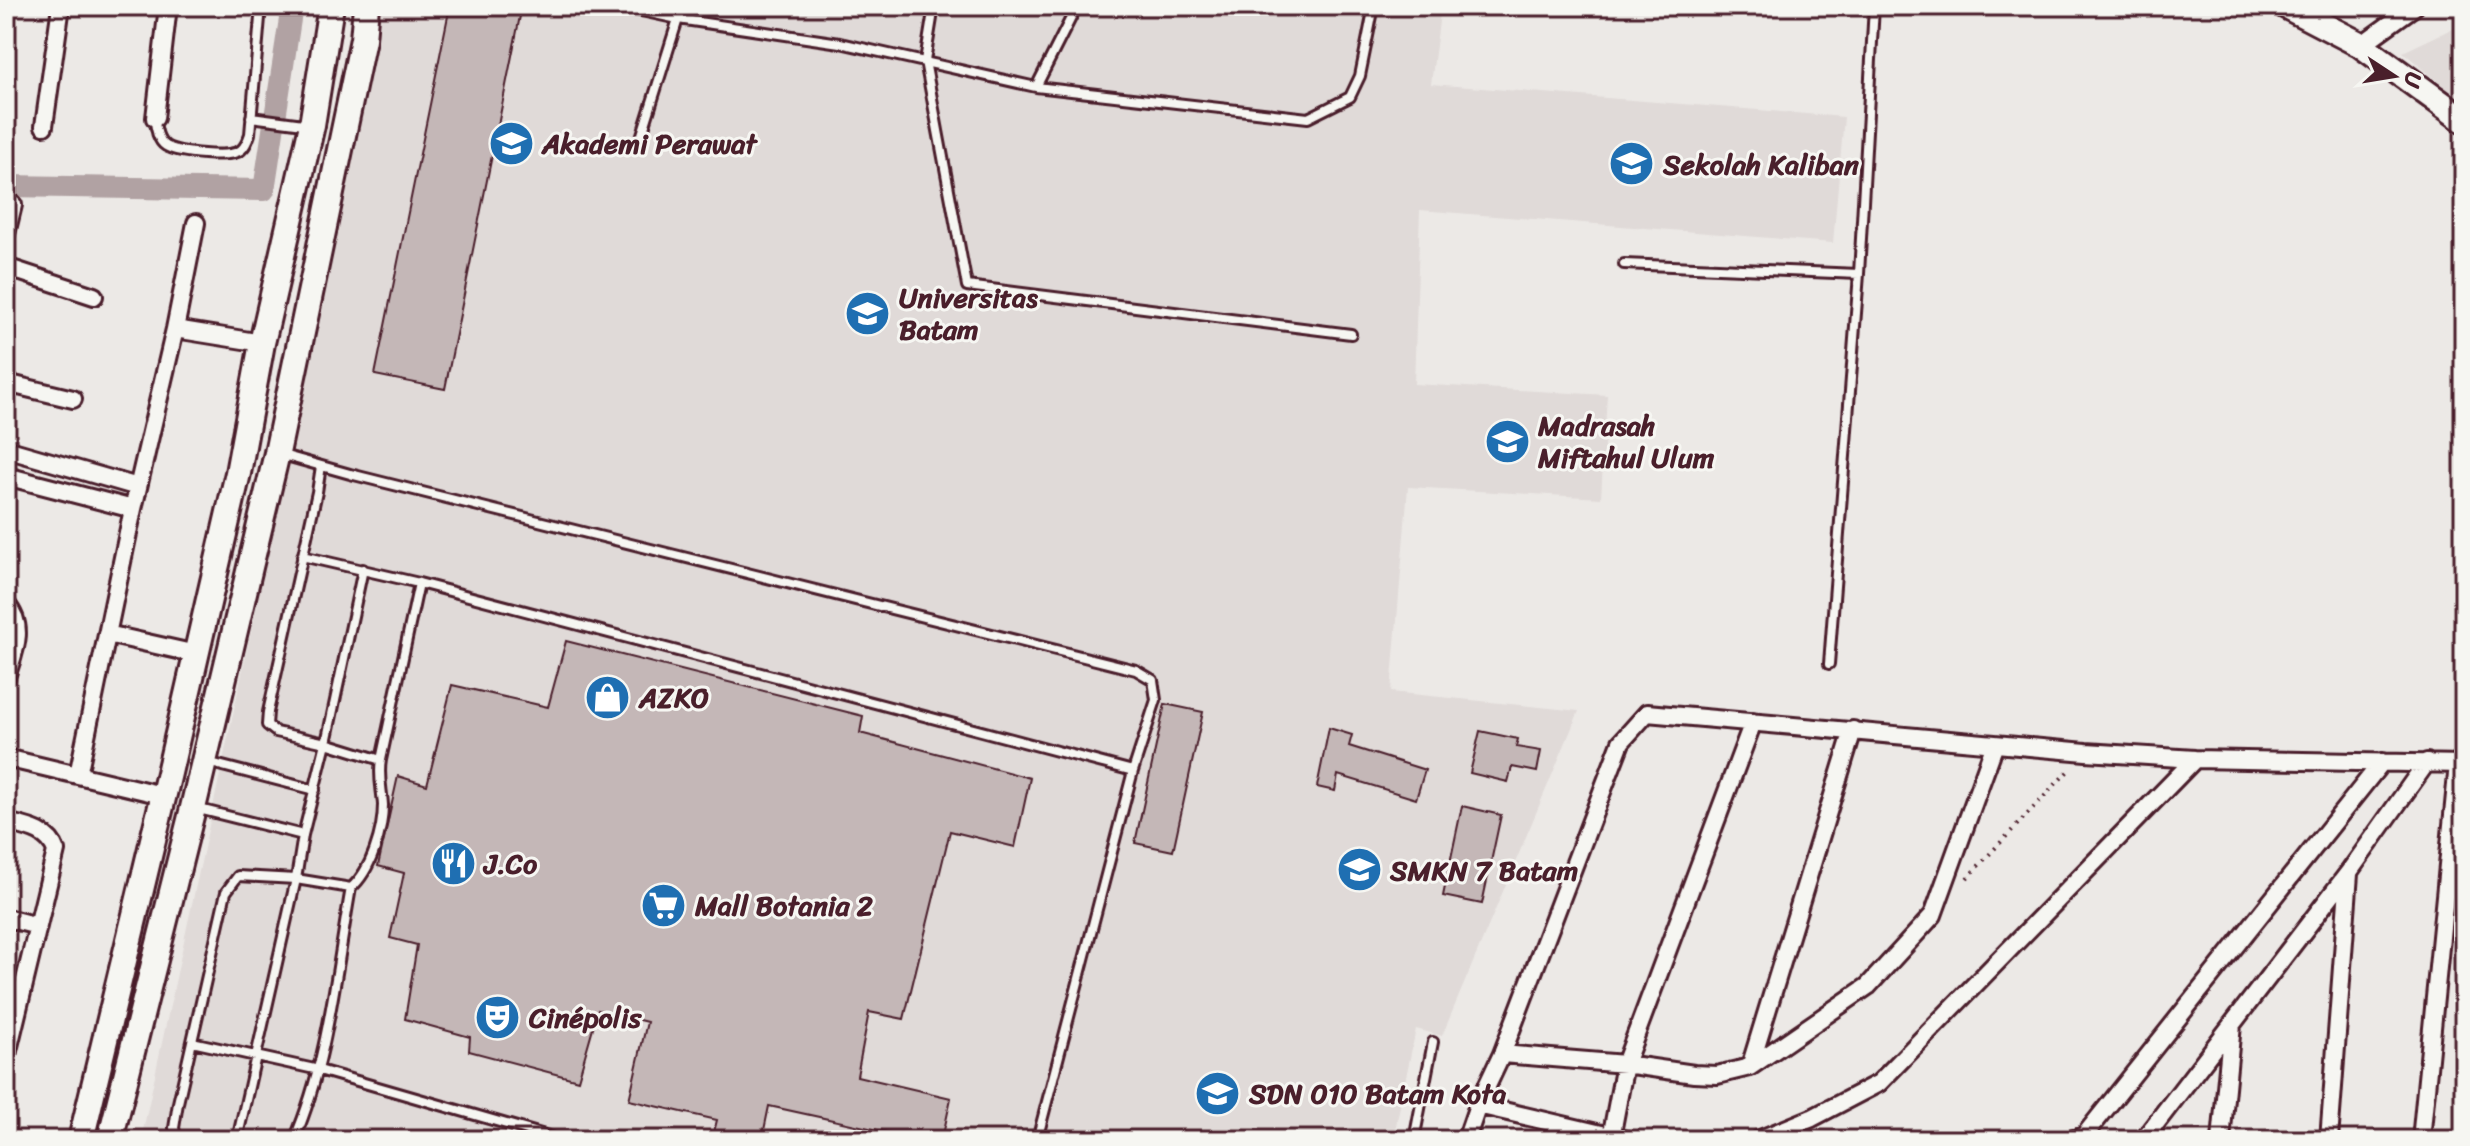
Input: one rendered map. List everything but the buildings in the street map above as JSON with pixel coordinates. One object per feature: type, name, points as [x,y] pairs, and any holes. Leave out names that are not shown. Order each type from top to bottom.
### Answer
[{"type":"main road","points":[[81,1140],[238,473],[262,343],[288,234],[301,124],[331,6]]},
{"type":"main road","points":[[110,1140],[277,453],[363,39],[366,6]]},
{"type":"main road","points":[[2286,6],[2361,45],[2461,115]]},
{"type":"main road","points":[[288,234],[320,240]]},
{"type":"street","points":[[44,126],[61,6]]},
{"type":"street","points":[[155,118],[168,6]]},
{"type":"street","points":[[2361,45],[2415,6]]},
{"type":"street","points":[[78,775],[196,223]]},
{"type":"street","points":[[6,267],[94,296]]},
{"type":"street","points":[[175,329],[262,343]]},
{"type":"street","points":[[6,383],[73,399]]},
{"type":"street","points":[[6,449],[138,487]]},
{"type":"street","points":[[6,476],[133,509]]},
{"type":"street","points":[[6,604],[15,614],[17,642],[6,677]]},
{"type":"street","points":[[107,634],[196,654]]},
{"type":"street","points":[[1472,1135],[1478,1105],[1502,1054],[1621,742],[1647,713],[2195,759],[2461,764],[2421,1140]]},
{"type":"street","points":[[1478,1105],[1619,1139],[1625,1064],[1753,722]]},
{"type":"street","points":[[1750,1067],[1853,730]]},
{"type":"street","points":[[1502,1054],[1625,1064],[1694,1074],[1717,1075],[1750,1067],[1868,986],[1933,915],[1995,744]]},
{"type":"street","points":[[6,758],[162,795]]},
{"type":"street","points":[[1758,1140],[1812,1118],[1879,1083],[2195,759]]},
{"type":"street","points":[[2081,1139],[2382,762]]},
{"type":"street","points":[[2143,1140],[2349,872],[2427,762]]},
{"type":"street","points":[[6,822],[43,833],[53,841],[56,851],[6,1059]]},
{"type":"street","points":[[2329,1140],[2349,872]]},
{"type":"street","points":[[6,918],[38,926]]},
{"type":"street","points":[[2221,1140],[2232,1024]]},
{"type":"lane","points":[[155,118],[159,137],[165,146],[184,152],[225,154],[240,151],[246,144],[251,117],[261,6]]},
{"type":"lane","points":[[618,6],[678,19],[840,43],[1036,87],[1308,118],[1350,97],[1360,76],[1374,6]]},
{"type":"lane","points":[[639,144],[680,6]]},
{"type":"lane","points":[[934,6],[925,61],[967,286],[1351,334]]},
{"type":"lane","points":[[1036,87],[1077,6]]},
{"type":"lane","points":[[1829,664],[1859,274],[1874,6]]},
{"type":"lane","points":[[251,117],[301,124]]},
{"type":"lane","points":[[1624,264],[1859,274]]},
{"type":"lane","points":[[277,453],[1136,670],[1153,680],[1156,700],[1133,771],[1037,1140]]},
{"type":"lane","points":[[321,466],[267,725],[276,732],[381,760]]},
{"type":"lane","points":[[302,556],[419,583],[1133,771]]},
{"type":"lane","points":[[237,1140],[363,569]]},
{"type":"lane","points":[[294,1140],[319,1070],[351,888],[358,882],[369,861],[380,830],[383,807],[379,774],[381,760],[419,583]]},
{"type":"lane","points":[[204,762],[315,790]]},
{"type":"lane","points":[[193,808],[303,835]]},
{"type":"lane","points":[[177,1140],[174,1128],[178,1103],[226,892],[238,876],[296,879],[351,888]]},
{"type":"lane","points":[[192,1042],[319,1070],[541,1137],[562,1140]]},
{"type":"lane","points":[[1414,1140],[1433,1042]]},
{"type":"path","points":[[1966,880],[2086,752]]},
{"type":"shaded area","points":[[375,6],[1441,6],[1431,84],[1844,117],[1833,243],[1420,210],[1414,384],[1607,395],[1601,498],[1408,487],[1391,692],[1579,711],[1442,1036],[1416,1029],[1393,1140],[141,1140],[367,90]]},
{"type":"shaded area","points":[[2464,23],[2464,103],[2403,52]]},
{"type":"waterway","points":[[6,186],[264,190],[292,6]]},
{"type":"place","name":"Akademi Perawat","points":[[511,143]]},
{"type":"place","name":"Sekolah Kaliban","points":[[1632,164]]},
{"type":"place","name":"Universitas Batam","points":[[868,313]]},
{"type":"place","name":"Madrasah Miftahul Ulum","points":[[1507,441]]},
{"type":"place","name":"AZKO","points":[[608,697]]},
{"type":"place","name":"J.Co","points":[[453,863]]},
{"type":"place","name":"SMKN 7 Batam","points":[[1359,870]]},
{"type":"place","name":"Mall Botania 2","points":[[664,905]]},
{"type":"place","name":"Cinépolis","points":[[498,1017]]},
{"type":"place","name":"SDN 010 Batam Kota","points":[[1218,1093]]}]
